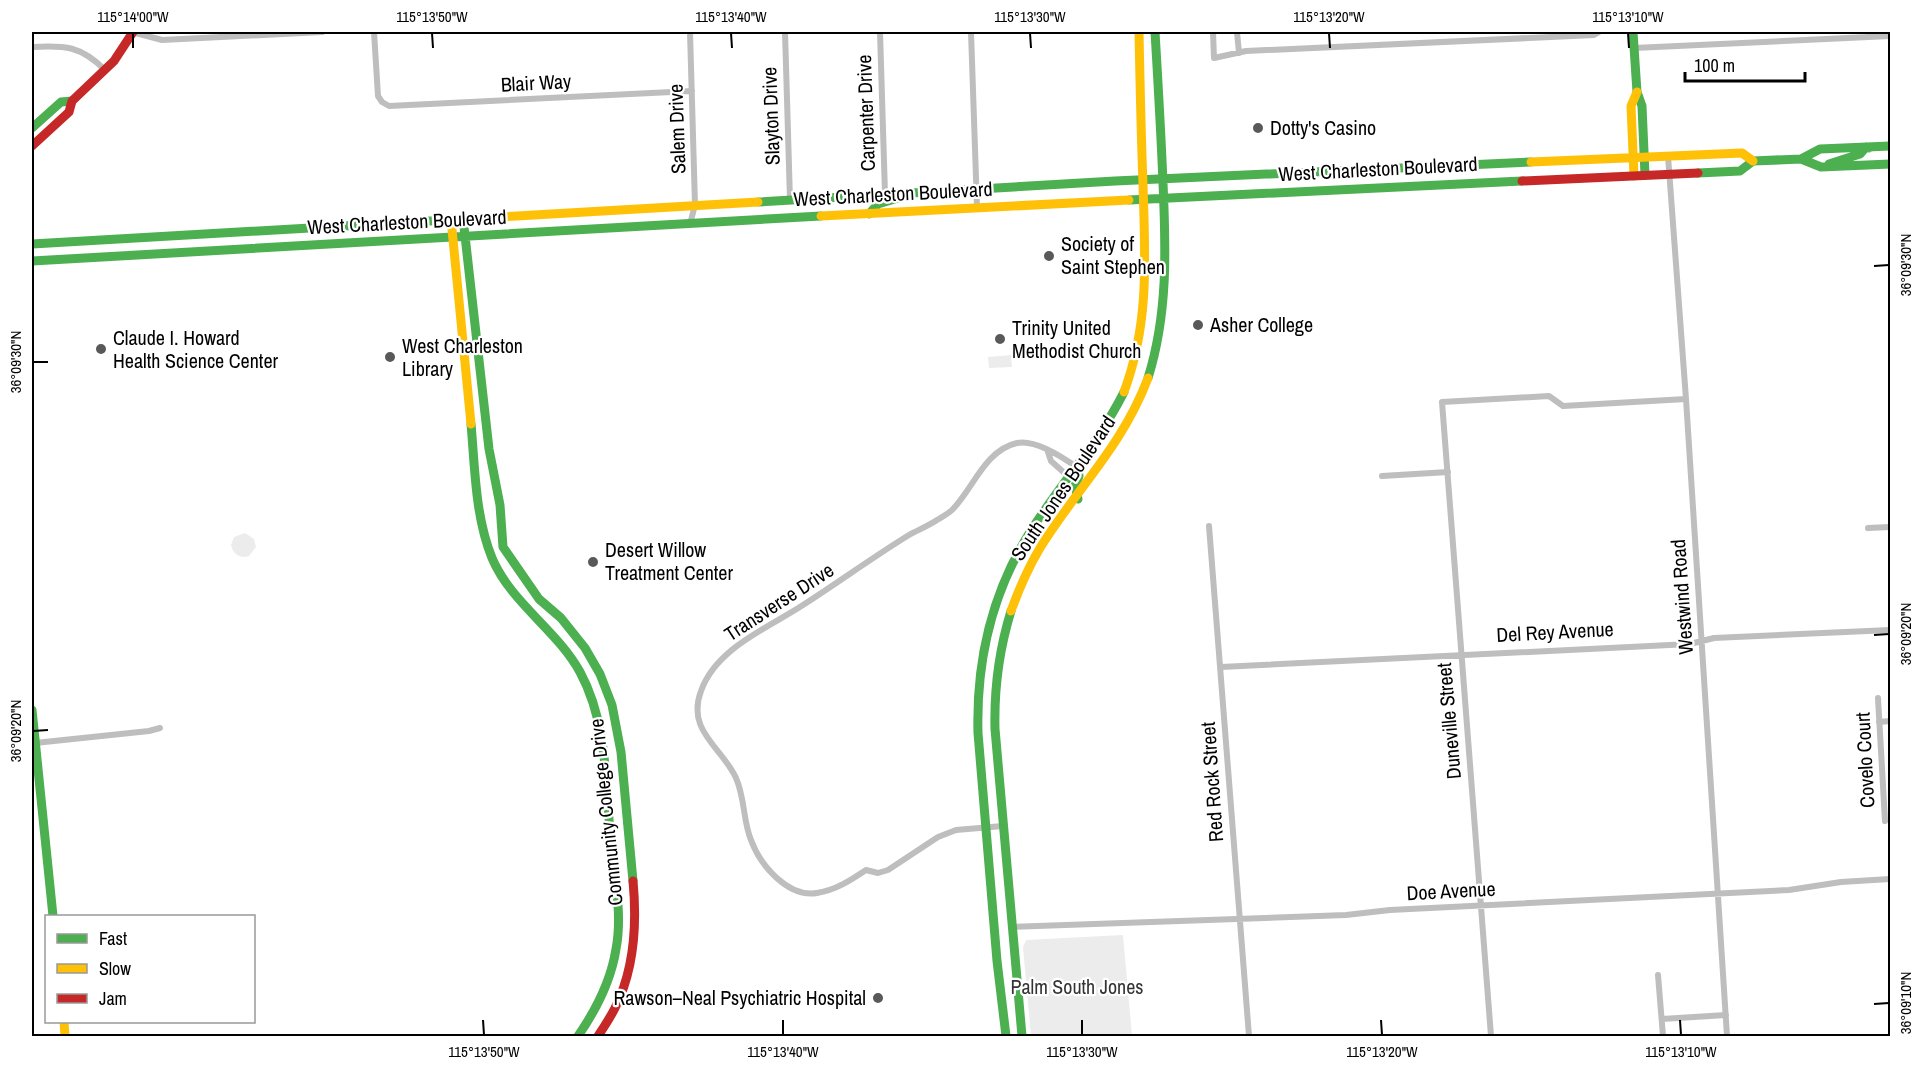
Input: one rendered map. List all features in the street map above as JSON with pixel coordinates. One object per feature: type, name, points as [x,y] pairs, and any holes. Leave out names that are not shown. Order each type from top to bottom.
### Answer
[{"type":"main road","points":[[32,128],[61,102],[72,100],[105,70],[120,55],[132,32]]},
{"type":"main road","name":"South Jones Boulevard","points":[[1006,1036],[976,716],[979,669],[987,625],[1002,582],[1034,527],[1087,457],[1104,430],[1132,371],[1141,336],[1147,274],[1139,32]]},
{"type":"main road","name":"South Jones Boulevard","points":[[1022,1036],[994,714],[997,672],[1007,624],[1026,575],[1041,547],[1123,434],[1139,402],[1152,367],[1161,332],[1167,292],[1164,178],[1155,32]]},
{"type":"main road","points":[[1633,32],[1636,92],[1642,106],[1646,175]]},
{"type":"main road","points":[[1634,176],[1630,106],[1636,92]]},
{"type":"main road","points":[[32,146],[69,112],[72,100]]},
{"type":"main road","points":[[32,137],[53,109]]},
{"type":"main road","name":"West Charleston Boulevard","points":[[1801,159],[1820,149],[1890,146]]},
{"type":"main road","points":[[1821,167],[1855,156],[1866,147],[1890,153]]},
{"type":"main road","name":"West Charleston Boulevard","points":[[32,244],[1143,179],[1742,153],[1753,161]]},
{"type":"main road","name":"West Charleston Boulevard","points":[[32,261],[977,207],[1740,171],[1753,161],[1801,159],[1821,167],[1890,164]]},
{"type":"main road","points":[[1440,165],[1441,184]]},
{"type":"main road","points":[[869,214],[881,203],[912,193]]},
{"type":"main road","name":"Community College Drive","points":[[463,218],[494,476],[500,505],[503,547],[539,599],[561,618],[585,648],[600,674],[612,705],[621,752],[635,903],[634,939],[623,989],[615,1008],[598,1036]]},
{"type":"main road","name":"Community College Drive","points":[[451,219],[472,455],[477,477],[481,527],[489,552],[501,576],[527,609],[556,638],[584,680],[596,713],[615,876],[619,935],[608,981],[592,1017],[579,1036]]},
{"type":"main road","points":[[1087,457],[1088,484]]},
{"type":"main road","points":[[1077,498],[1078,468]]},
{"type":"main road","points":[[477,477],[494,476]]},
{"type":"main road","points":[[979,669],[997,672]]},
{"type":"main road","points":[[584,680],[600,674]]},
{"type":"main road","points":[[32,710],[33,743],[53,915]]},
{"type":"main road","points":[[615,876],[632,876]]},
{"type":"main road","points":[[608,981],[623,989]]},
{"type":"street","points":[[132,32],[162,40],[322,32]]},
{"type":"street","name":"Blair Way","points":[[374,32],[377,94],[382,102],[392,106],[692,91]]},
{"type":"street","name":"Salem Drive","points":[[690,32],[695,205],[690,224]]},
{"type":"street","name":"Slayton Drive","points":[[785,32],[790,200]]},
{"type":"street","name":"Carpenter Drive","points":[[880,32],[885,194]]},
{"type":"street","points":[[972,32],[977,207]]},
{"type":"street","points":[[1213,32],[1214,58],[1239,53],[1594,35],[1599,32]]},
{"type":"street","points":[[1238,32],[1239,53]]},
{"type":"street","points":[[1498,32],[1498,40]]},
{"type":"street","points":[[1634,48],[1890,36]]},
{"type":"street","points":[[32,47],[62,46],[77,49],[95,60],[105,70]]},
{"type":"street","name":"Westwind Road","points":[[1668,156],[1727,1036]]},
{"type":"street","name":"Duneville Street","points":[[1491,1036],[1442,402],[1549,396],[1563,406],[1686,399]]},
{"type":"street","name":"Transverse Drive","points":[[1004,826],[956,830],[938,837],[888,870],[878,873],[866,870],[830,890],[810,894],[791,888],[766,865],[751,839],[736,779],[707,738],[700,724],[697,711],[698,700],[710,672],[742,643],[952,510],[999,452],[1006,447],[1026,442],[1035,444],[1048,452],[1058,454],[1078,468]]},
{"type":"street","points":[[1048,452],[1051,461],[1071,478]]},
{"type":"street","points":[[1382,476],[1448,472]]},
{"type":"street","name":"Red Rock Street","points":[[1209,526],[1249,1036]]},
{"type":"street","points":[[1868,528],[1890,527]]},
{"type":"street","name":"Del Rey Avenue","points":[[1221,667],[1690,644],[1714,638],[1890,630]]},
{"type":"street","name":"Covelo Court","points":[[1878,698],[1885,821]]},
{"type":"street","points":[[1879,722],[1890,721]]},
{"type":"street","points":[[33,743],[160,728]]},
{"type":"street","name":"Doe Avenue","points":[[1012,927],[1346,915],[1390,910],[1789,890],[1841,882],[1890,879]]},
{"type":"street","points":[[1658,975],[1663,1036]]},
{"type":"street","points":[[1662,1019],[1726,1015]]},
{"type":"green space","points":[[1011,355],[1012,367],[989,368],[988,357]]},
{"type":"green space","points":[[245,533],[254,539],[256,547],[249,556],[243,557],[235,553],[231,545],[234,537]]},
{"type":"green space","name":"Palm South Jones","points":[[1123,935],[1132,1036],[1031,1036],[1023,947],[1026,940]]},
{"type":"traffic: fast","points":[[1148,378],[1159,330],[1165,257],[1155,32]]},
{"type":"traffic: fast","points":[[1633,32],[1637,92],[1642,106],[1645,175]]},
{"type":"traffic: fast","points":[[32,128],[61,102],[72,101]]},
{"type":"traffic: fast","points":[[1801,159],[1820,149],[1890,146]]},
{"type":"traffic: fast","points":[[1829,164],[1860,154],[1866,147],[1869,148]]},
{"type":"traffic: fast","points":[[1698,173],[1740,171],[1753,161],[1801,159],[1821,167],[1890,164]]},
{"type":"traffic: fast","points":[[758,202],[1115,181],[1531,162]]},
{"type":"traffic: fast","points":[[1129,200],[1522,181]]},
{"type":"traffic: fast","points":[[869,214],[878,204],[898,198]]},
{"type":"traffic: fast","points":[[32,261],[821,216]]},
{"type":"traffic: fast","points":[[463,218],[489,449],[500,505],[503,547],[539,599],[561,618],[585,648],[600,674],[612,705],[621,752],[633,881]]},
{"type":"traffic: fast","points":[[32,244],[482,218]]},
{"type":"traffic: fast","points":[[1006,1036],[997,961],[978,733],[978,706],[984,652],[997,601],[1018,553],[1032,529],[1092,445],[1124,392]]},
{"type":"traffic: fast","points":[[471,424],[479,509],[492,558],[500,574],[522,603],[570,657],[590,693],[597,715],[605,761],[618,902],[618,937],[607,984],[578,1036]]},
{"type":"traffic: fast","points":[[1078,468],[1079,476],[1075,486],[1078,499]]},
{"type":"traffic: fast","points":[[1011,611],[998,669],[995,729],[1022,1036]]},
{"type":"traffic: fast","points":[[32,710],[53,915]]},
{"type":"traffic: slow","points":[[1124,392],[1138,340],[1144,289],[1145,237],[1139,32]]},
{"type":"traffic: slow","points":[[1634,176],[1631,106],[1637,92]]},
{"type":"traffic: slow","points":[[1531,162],[1742,153],[1753,161]]},
{"type":"traffic: slow","points":[[821,216],[1129,200]]},
{"type":"traffic: slow","points":[[482,218],[758,202]]},
{"type":"traffic: slow","points":[[451,219],[471,424]]},
{"type":"traffic: slow","points":[[1011,611],[1040,548],[1112,446],[1137,403],[1148,378]]},
{"type":"traffic: slow","points":[[64,1023],[65,1036]]},
{"type":"traffic: jam","points":[[32,146],[69,112],[72,101],[114,61],[133,32]]},
{"type":"traffic: jam","points":[[1522,181],[1698,173]]},
{"type":"traffic: jam","points":[[598,1036],[613,1012],[630,962],[635,913],[633,881]]},
{"type":"place","name":"Dotty's Casino","points":[[1258,128]]},
{"type":"place","name":"Society of Saint Stephen","points":[[1049,256]]},
{"type":"place","name":"Asher College","points":[[1198,325]]},
{"type":"place","name":"Trinity United Methodist Church","points":[[1000,339]]},
{"type":"place","name":"Claude I. Howard Health Science Center","points":[[101,349]]},
{"type":"place","name":"West Charleston Library","points":[[390,357]]},
{"type":"place","name":"Desert Willow Treatment Center","points":[[593,562]]},
{"type":"place","name":"Rawson–Neal Psychiatric Hospital","points":[[878,998]]}]
